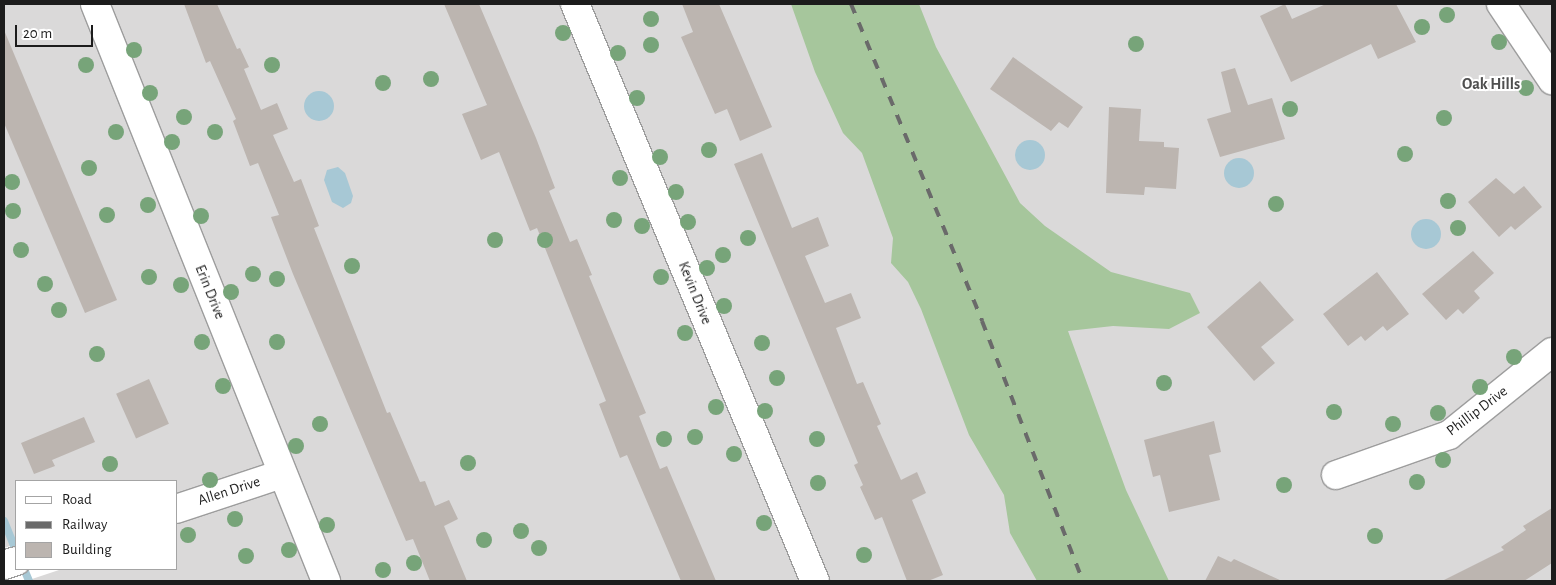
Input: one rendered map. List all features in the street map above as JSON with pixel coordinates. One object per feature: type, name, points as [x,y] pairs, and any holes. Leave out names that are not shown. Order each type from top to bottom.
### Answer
[{"type":"street","name":"Erin Drive","points":[[95,4],[326,581]]},
{"type":"street","name":"Kevin Drive","points":[[575,4],[815,581]]},
{"type":"street","points":[[1501,4],[1552,80]]},
{"type":"street","name":"Phillip Drive","points":[[1336,474],[1448,435],[1552,352]]},
{"type":"street","name":"Allen Drive","points":[[178,508],[282,474]]},
{"type":"shaded area","points":[[4,4],[1552,4],[1552,581],[4,581]]},
{"type":"green space","points":[[791,4],[919,4],[936,47],[1020,203],[1045,226],[1111,272],[1190,293],[1200,313],[1169,329],[1113,326],[1068,331],[1126,490],[1169,581],[1037,581],[1010,533],[1004,495],[969,435],[921,309],[908,282],[891,263],[893,238],[862,153],[843,133],[815,72]]},
{"type":"water","points":[[319,91],[325,92],[333,100],[333,112],[325,120],[319,121],[313,120],[305,112],[304,106],[305,100],[313,92]]},
{"type":"water","points":[[1030,140],[1040,145],[1045,155],[1040,165],[1030,170],[1020,165],[1015,155],[1020,145]]},
{"type":"water","points":[[1239,158],[1250,162],[1254,173],[1250,184],[1239,188],[1228,184],[1224,173],[1228,162]]},
{"type":"water","points":[[338,167],[345,173],[353,196],[351,203],[343,208],[332,202],[324,180],[327,170]]},
{"type":"water","points":[[1426,219],[1436,224],[1441,234],[1436,244],[1426,249],[1416,244],[1411,234],[1416,224]]},
{"type":"pier","points":[[15,544],[15,570],[59,570],[26,581],[4,581],[4,548]]},
{"type":"building","points":[[184,4],[217,4],[237,49],[240,48],[249,67],[244,69],[261,110],[277,103],[288,129],[273,135],[294,182],[301,179],[319,226],[314,228],[387,413],[390,412],[420,482],[425,481],[435,506],[449,500],[458,519],[444,526],[467,581],[430,581],[413,539],[406,541],[293,274],[271,217],[279,215],[258,163],[250,166],[233,121],[236,119],[210,61],[206,63]]},
{"type":"building","points":[[444,4],[479,4],[536,138],[555,188],[549,191],[570,242],[577,239],[592,275],[589,276],[646,413],[639,416],[660,469],[667,466],[716,581],[681,581],[627,455],[620,458],[599,404],[606,401],[537,228],[530,231],[499,152],[481,160],[462,114],[487,105]]},
{"type":"building","points":[[682,4],[719,4],[772,127],[740,141],[727,109],[715,114],[681,37],[693,32]]},
{"type":"building","points":[[1285,4],[1292,19],[1326,4],[1396,4],[1416,42],[1378,59],[1371,44],[1291,82],[1260,16]]},
{"type":"building","points":[[4,30],[117,300],[85,313],[4,123]]},
{"type":"building","points":[[1013,57],[1083,107],[1068,128],[1059,122],[1051,131],[990,89]]},
{"type":"building","points":[[1235,68],[1248,105],[1272,98],[1285,139],[1220,157],[1207,119],[1231,112],[1221,72]]},
{"type":"building","points":[[1109,107],[1141,109],[1139,141],[1164,142],[1164,147],[1179,148],[1176,189],[1145,187],[1144,195],[1106,193]]},
{"type":"building","points":[[762,153],[792,228],[818,217],[829,246],[805,256],[825,303],[851,293],[861,318],[836,328],[857,384],[863,382],[881,424],[877,426],[901,480],[917,472],[926,493],[912,500],[943,575],[928,581],[907,581],[882,517],[875,520],[860,487],[863,485],[854,465],[858,463],[734,164]]},
{"type":"building","points":[[1496,178],[1514,194],[1524,186],[1542,207],[1515,230],[1511,226],[1499,237],[1468,202]]},
{"type":"building","points":[[1473,251],[1494,273],[1474,291],[1480,298],[1463,314],[1458,309],[1446,320],[1422,294]]},
{"type":"building","points":[[1377,272],[1409,314],[1387,331],[1383,326],[1365,341],[1361,336],[1348,346],[1323,314]]},
{"type":"building","points":[[1260,281],[1294,320],[1261,347],[1275,363],[1254,381],[1207,327]]},
{"type":"building","points":[[149,379],[169,424],[136,438],[116,394]]},
{"type":"building","points":[[84,417],[95,442],[52,460],[55,466],[34,474],[21,443]]},
{"type":"building","points":[[1214,421],[1221,452],[1209,455],[1220,500],[1169,512],[1160,475],[1153,477],[1144,440]]},
{"type":"building","points":[[1552,508],[1552,563],[1524,581],[1442,581],[1504,550],[1501,547],[1526,530],[1523,526]]},
{"type":"building","points":[[1218,556],[1231,562],[1234,559],[1282,581],[1205,581]]},
{"type":"waterway","points":[[4,521],[15,548]]},
{"type":"waterway","points":[[24,570],[29,581]]},
{"type":"railway","points":[[851,4],[982,321],[1083,581]]},
{"type":"district","name":"Oak Hills","points":[[1491,84]]}]
